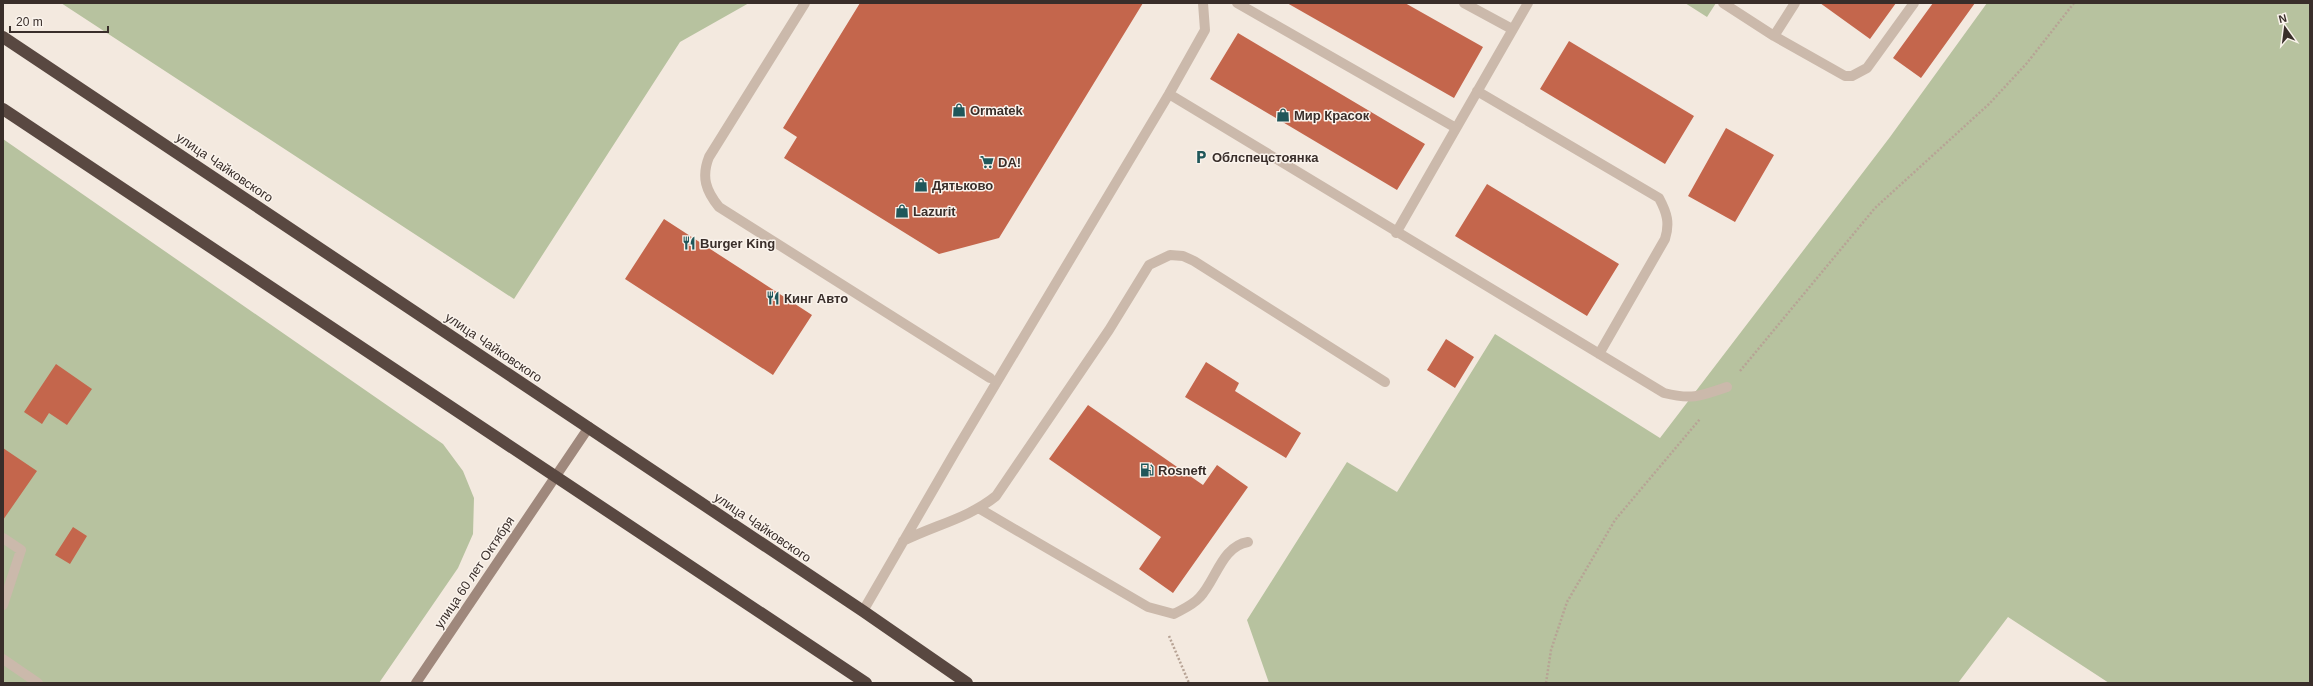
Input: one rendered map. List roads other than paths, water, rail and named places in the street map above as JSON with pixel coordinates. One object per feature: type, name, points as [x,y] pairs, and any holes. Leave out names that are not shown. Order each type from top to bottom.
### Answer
[{"type":"highway","name":"улица Чайковского","points":[[3,37],[589,427],[863,611],[967,683]]},
{"type":"highway","points":[[3,109],[866,683]]},
{"type":"street","points":[[805,3],[709,157],[705,168],[705,184],[709,196],[719,207],[990,378]]},
{"type":"street","points":[[863,611],[903,541],[1169,94],[1205,30],[1203,3]]},
{"type":"street","points":[[1237,3],[1456,128]]},
{"type":"street","points":[[1464,3],[1512,29]]},
{"type":"street","points":[[1396,233],[1528,3]]},
{"type":"street","points":[[1723,3],[1774,36],[1838,74],[1852,76],[1867,68],[1914,3]]},
{"type":"street","points":[[1774,36],[1795,3]]},
{"type":"street","points":[[1477,91],[1659,198],[1666,212],[1669,225],[1665,239],[1599,354]]},
{"type":"street","points":[[1169,94],[1396,233],[1664,393],[1684,398],[1704,395],[1727,386]]},
{"type":"street","points":[[903,541],[927,529],[945,524],[980,509],[996,496],[1109,330],[1149,265],[1170,256],[1183,256],[1194,261],[1385,382]]},
{"type":"street","name":"улица 60 лет Октября","points":[[416,683],[554,476],[589,427]]},
{"type":"street","points":[[980,509],[1152,608],[1174,614],[1186,608],[1200,597],[1228,553],[1238,544],[1248,542]]},
{"type":"street","points":[[3,538],[20,550],[3,605]]},
{"type":"street","points":[[3,659],[38,683]]},
{"type":"place","name":"Ormatek","points":[[959,110]]},
{"type":"place","name":"Мир Красок","points":[[1283,115]]},
{"type":"place","name":"Облспецстоянка","points":[[1201,157]]},
{"type":"place","name":"DA!","points":[[987,162]]},
{"type":"place","name":"Дятьково","points":[[921,185]]},
{"type":"place","name":"Lazurit","points":[[902,211]]},
{"type":"place","name":"Burger King","points":[[689,243]]},
{"type":"place","name":"Кинг Авто","points":[[773,298]]},
{"type":"place","name":"Rosneft","points":[[1147,470]]}]
